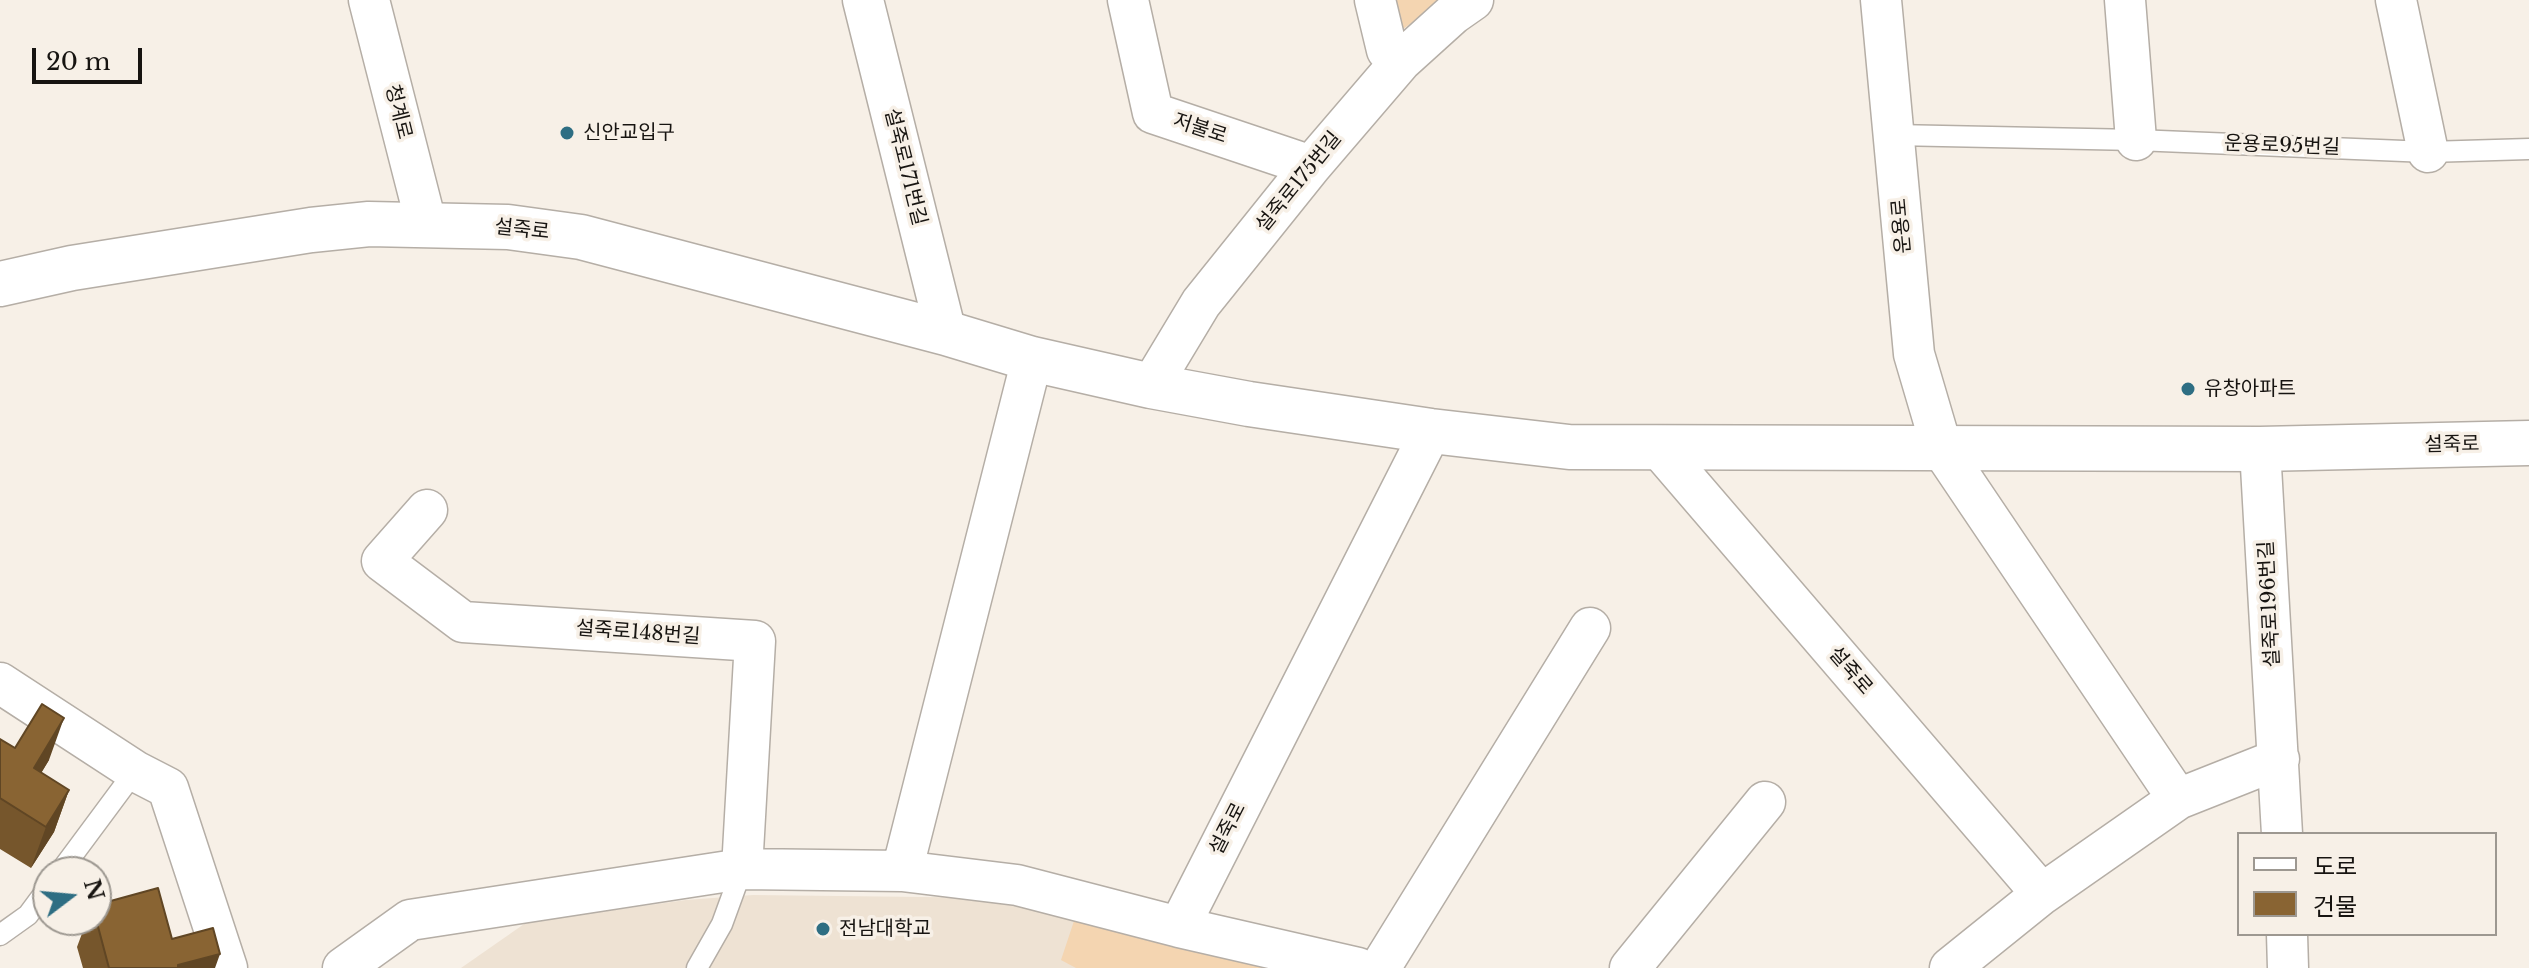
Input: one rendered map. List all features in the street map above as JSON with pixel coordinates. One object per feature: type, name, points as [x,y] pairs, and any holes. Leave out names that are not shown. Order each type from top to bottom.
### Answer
[{"type":"main road","name":"설죽로","points":[[0,284],[72,268],[311,230],[369,224],[426,223],[508,227],[581,237],[946,333],[1032,359],[1151,386],[1431,431],[1569,447],[2260,449],[2529,443]]},
{"type":"street","name":"청계로","points":[[369,0],[426,223]]},
{"type":"street","name":"설죽로171번길","points":[[863,0],[946,333]]},
{"type":"street","name":"저불로","points":[[1128,0],[1153,113],[1311,166]]},
{"type":"street","points":[[1375,0],[1387,50],[1401,61]]},
{"type":"street","name":"설죽로175번길","points":[[1151,386],[1201,303],[1311,166],[1401,61],[1473,0]]},
{"type":"street","name":"운용로","points":[[1881,0],[1914,354],[1942,449]]},
{"type":"street","points":[[2125,0],[2136,140]]},
{"type":"street","points":[[2396,0],[2428,152]]},
{"type":"street","points":[[902,871],[1032,359]]},
{"type":"street","name":"설죽로","points":[[1179,927],[1431,431]]},
{"type":"street","name":"설죽로","points":[[1659,448],[2042,894]]},
{"type":"street","points":[[1942,449],[2178,799]]},
{"type":"street","name":"설죽로196번길","points":[[2260,449],[2282,832]]},
{"type":"street","name":"설죽로148번길","points":[[427,510],[382,561],[463,622],[755,641],[742,869]]},
{"type":"street","points":[[1380,968],[1590,628]]},
{"type":"street","points":[[0,683],[135,771],[168,788],[227,968]]},
{"type":"street","points":[[1950,968],[2042,894],[2178,799],[2279,759]]},
{"type":"street","points":[[1630,968],[1765,802]]},
{"type":"street","points":[[343,968],[410,920],[742,869],[902,871],[1017,885],[1179,927],[1358,968]]},
{"type":"street","points":[[2287,936],[2288,968]]},
{"type":"lane","name":"운용로95번길","points":[[1894,135],[2136,140],[2428,152],[2529,149]]},
{"type":"lane","points":[[72,856],[135,771]]},
{"type":"lane","points":[[697,968],[722,924],[742,869]]},
{"type":"lane","points":[[0,935],[32,910]]},
{"type":"shaded area","points":[[1391,0],[1443,0],[1399,32]]},
{"type":"shaded area","name":"전남대학교","points":[[753,895],[1008,898],[1274,968],[461,968],[527,922],[686,900]]},
{"type":"shaded area","points":[[1075,918],[1274,968],[1076,968],[1061,960]]},
{"type":"building","points":[[42,704],[64,718],[34,768],[69,790],[46,827],[0,798],[0,739],[15,748]]},
{"type":"building","points":[[158,888],[172,939],[213,928],[220,954],[178,965],[178,968],[109,968],[101,936],[112,936],[112,901]]},
{"type":"place","name":"신안교입구","points":[[567,133]]},
{"type":"place","name":"유창아파트","points":[[2188,389]]},
{"type":"place","name":"전남대학교","points":[[823,929]]}]
